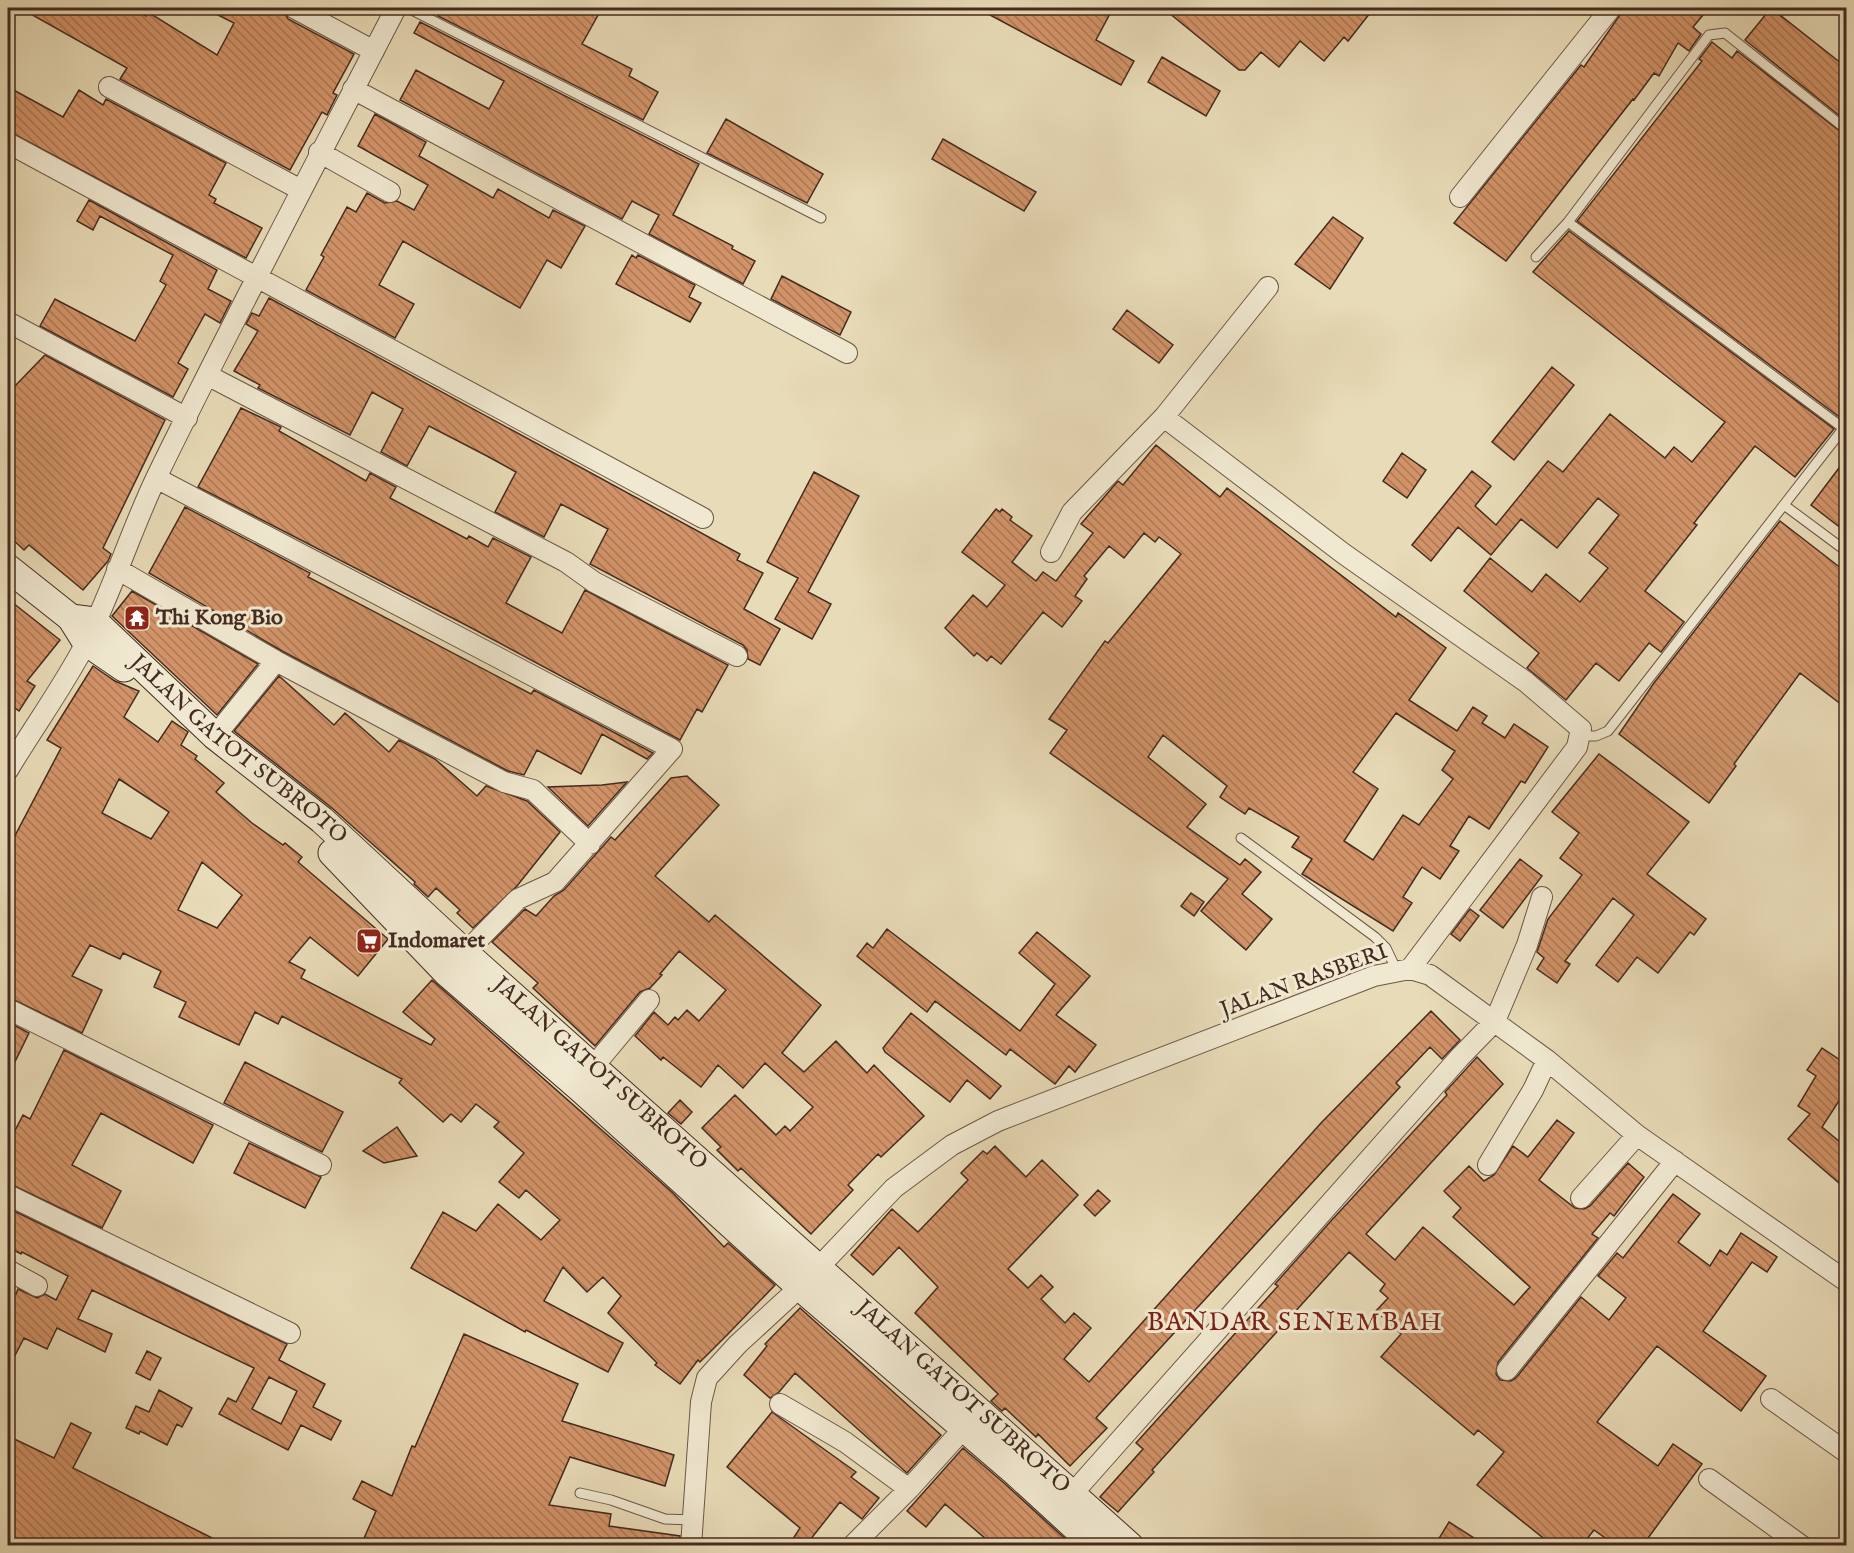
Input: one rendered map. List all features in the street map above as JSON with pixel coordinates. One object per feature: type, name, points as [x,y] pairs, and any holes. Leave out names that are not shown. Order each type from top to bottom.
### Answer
[{"type":"main road","name":"JALAN GATOT SUBROTO","points":[[8,568],[84,627],[215,736],[465,953],[592,1067],[809,1277],[1073,1493],[1130,1545]]},
{"type":"main road","points":[[84,627],[133,675],[317,826],[446,972],[581,1089],[809,1277],[964,1428],[1096,1545]]},
{"type":"street","points":[[294,8],[374,51]]},
{"type":"street","points":[[8,770],[117,569],[156,478],[207,375],[236,317],[259,278],[319,152],[396,8]]},
{"type":"street","points":[[1460,197],[1611,8]]},
{"type":"street","points":[[109,87],[301,190]]},
{"type":"street","points":[[353,89],[847,353]]},
{"type":"street","points":[[8,143],[703,518]]},
{"type":"street","points":[[319,152],[390,192]]},
{"type":"street","points":[[1051,552],[1072,512],[1164,417],[1268,287]]},
{"type":"street","points":[[8,322],[187,418]]},
{"type":"street","points":[[207,375],[566,562],[594,582],[737,656]]},
{"type":"street","points":[[1164,417],[1344,554],[1526,682],[1581,729],[1577,747],[1404,970]]},
{"type":"street","points":[[156,478],[672,749],[555,882],[518,899],[446,972]]},
{"type":"street","points":[[117,569],[276,660],[504,782],[533,790],[590,844]]},
{"type":"street","points":[[215,736],[276,660]]},
{"type":"street","points":[[1073,1493],[1460,1057],[1495,1021],[1527,945],[1542,897]]},
{"type":"street","name":"JALAN RASBERI","points":[[691,1545],[701,1402],[707,1377],[738,1344],[809,1277],[894,1188],[952,1145],[998,1121],[1374,976],[1404,970],[1430,975],[1547,1060],[1637,1135],[1846,1281]]},
{"type":"street","points":[[592,1067],[649,1000]]},
{"type":"street","points":[[8,1009],[321,1165]]},
{"type":"street","points":[[1488,1166],[1533,1090],[1547,1060]]},
{"type":"street","points":[[1581,1198],[1637,1135]]},
{"type":"street","points":[[1507,1370],[1675,1161]]},
{"type":"street","points":[[8,1195],[290,1333]]},
{"type":"street","points":[[8,1270],[37,1286]]},
{"type":"street","points":[[1771,1399],[1846,1452]]},
{"type":"street","points":[[780,1404],[845,1442],[909,1489]]},
{"type":"street","points":[[852,1545],[909,1489],[964,1428]]},
{"type":"street","points":[[1709,1479],[1802,1545]]},
{"type":"lane","points":[[408,8],[821,218]]},
{"type":"lane","points":[[1536,257],[1568,222],[1705,40],[1714,33],[1725,33],[1846,129]]},
{"type":"lane","points":[[1568,222],[1845,426],[1608,731],[1596,736],[1581,736]]},
{"type":"lane","points":[[1784,505],[1846,551]]},
{"type":"lane","points":[[1241,838],[1375,938],[1404,970]]},
{"type":"lane","points":[[580,1493],[611,1500],[665,1519],[694,1520]]},
{"type":"building","points":[[20,8],[132,8],[146,16],[148,12],[217,55],[234,23],[204,8],[282,8],[288,19],[354,54],[333,93],[337,95],[327,115],[322,112],[290,170],[120,79],[127,68]]},
{"type":"building","points":[[443,8],[602,8],[582,44],[632,69],[629,76],[658,92],[643,120],[438,16]]},
{"type":"building","points":[[977,8],[1113,8],[1096,40],[1134,61],[1121,85]]},
{"type":"building","points":[[1163,8],[1374,8],[1348,41],[1344,37],[1324,61],[1300,41],[1279,67],[1261,52],[1245,70],[1239,70]]},
{"type":"building","points":[[1623,8],[1709,8],[1693,27],[1701,34],[1689,51],[1678,43],[1659,76],[1654,73],[1506,261],[1454,223],[1581,65],[1584,67]]},
{"type":"building","points":[[1771,8],[1846,67],[1846,121],[1745,40]]},
{"type":"building","points":[[420,22],[699,164],[673,215],[733,246],[732,249],[755,261],[743,284],[649,234],[659,215],[632,201],[622,219],[400,100],[416,70],[489,109],[504,81],[414,33]]},
{"type":"building","points":[[1712,42],[1732,58],[1737,51],[1846,136],[1846,413],[1842,419],[1577,221],[1702,61],[1699,59]]},
{"type":"building","points":[[1162,57],[1220,91],[1206,116],[1148,82]]},
{"type":"building","points":[[8,87],[63,117],[79,90],[103,105],[106,99],[226,163],[209,195],[216,199],[214,203],[262,228],[246,258],[8,131]]},
{"type":"building","points":[[375,114],[426,142],[419,156],[493,198],[498,189],[549,218],[553,210],[585,226],[561,268],[547,260],[520,308],[403,241],[379,285],[414,304],[395,338],[306,290],[324,257],[321,255],[347,207],[356,212],[367,193],[385,203],[397,201],[414,210],[428,185],[358,146]]},
{"type":"building","points":[[726,119],[823,174],[807,203],[707,153]]},
{"type":"building","points":[[943,139],[1036,192],[1024,211],[932,159]]},
{"type":"building","points":[[89,200],[217,270],[208,289],[231,301],[220,323],[205,314],[178,363],[188,369],[173,397],[40,326],[55,299],[135,341],[166,285],[160,281],[173,255],[100,216],[93,230],[77,221]]},
{"type":"building","points":[[1333,217],[1363,238],[1330,289],[1295,264]]},
{"type":"building","points":[[1569,231],[1834,429],[1795,477],[1755,446],[1694,523],[1697,525],[1645,591],[1684,622],[1661,652],[1649,643],[1619,681],[1596,663],[1566,700],[1527,668],[1539,653],[1464,591],[1490,558],[1532,592],[1546,574],[1580,602],[1608,568],[1589,553],[1619,515],[1598,498],[1557,548],[1521,519],[1491,555],[1458,527],[1431,561],[1412,545],[1472,471],[1491,486],[1475,506],[1496,525],[1548,461],[1563,472],[1610,414],[1665,458],[1674,447],[1692,462],[1725,422],[1533,272]]},
{"type":"building","points":[[632,255],[636,258],[638,255],[695,285],[689,297],[701,303],[690,322],[616,284]]},
{"type":"building","points":[[782,276],[851,312],[840,335],[771,299]]},
{"type":"building","points":[[269,298],[740,554],[737,560],[763,573],[744,609],[780,629],[760,665],[748,659],[747,650],[743,645],[590,564],[608,529],[561,504],[544,537],[495,512],[516,472],[429,426],[407,466],[381,452],[403,409],[372,392],[350,435],[258,388],[260,385],[234,371],[258,331],[246,324],[252,313],[259,316]]},
{"type":"building","points":[[1127,310],[1173,345],[1159,363],[1113,329]]},
{"type":"building","points":[[45,355],[165,420],[103,548],[111,554],[108,561],[83,590],[29,545],[24,550],[8,535],[8,381],[14,387]]},
{"type":"building","points":[[1552,367],[1574,385],[1514,460],[1492,442]]},
{"type":"building","points":[[241,408],[281,427],[279,431],[366,481],[370,473],[396,487],[390,498],[467,539],[469,536],[488,547],[493,538],[531,557],[506,603],[562,633],[585,590],[728,665],[702,712],[697,709],[680,740],[464,624],[198,487]]},
{"type":"building","points":[[1156,445],[1220,497],[1227,488],[1396,617],[1398,613],[1446,648],[1409,700],[1457,731],[1473,707],[1487,716],[1482,723],[1505,738],[1514,724],[1548,747],[1525,783],[1521,781],[1489,829],[1469,816],[1450,846],[1459,851],[1440,879],[1422,867],[1403,897],[1412,903],[1393,931],[1302,874],[1312,859],[1292,847],[1299,837],[1249,808],[1245,814],[1220,797],[1227,786],[1163,735],[1148,757],[1206,804],[1187,827],[1240,865],[1245,859],[1261,872],[1242,894],[1272,919],[1246,950],[1201,911],[1228,879],[1050,753],[1067,730],[1049,719],[1105,641],[1108,643],[1181,554],[1159,537],[1155,542],[1144,533],[1124,558],[1109,546],[1084,576],[1087,579],[1075,596],[1082,601],[1062,627],[1043,612],[1001,664],[991,656],[987,661],[977,653],[974,656],[945,628],[973,595],[987,607],[1005,585],[962,552],[996,509],[1000,512],[1002,509],[1012,517],[1010,520],[1032,536],[1012,562],[1036,581],[1043,572],[1056,581],[1093,533],[1081,524],[1118,481],[1123,485]],"holes":[[[1396,713],[1455,751],[1442,770],[1453,779],[1419,825],[1403,815],[1373,860],[1344,841],[1378,789],[1353,772]]]},
{"type":"building","points":[[1402,453],[1426,470],[1407,498],[1383,481]]},
{"type":"building","points":[[1839,468],[1846,475],[1846,532],[1811,505]]},
{"type":"building","points":[[814,472],[859,496],[808,592],[831,604],[812,639],[775,619],[798,578],[767,562]]},
{"type":"building","points":[[185,507],[310,573],[308,577],[531,694],[534,690],[653,753],[647,759],[602,734],[581,774],[537,750],[524,775],[508,771],[282,651],[149,573]]},
{"type":"building","points":[[1780,521],[1846,572],[1846,708],[1800,673],[1734,764],[1736,766],[1709,803],[1619,734],[1654,683]]},
{"type":"building","points":[[132,591],[258,664],[217,715],[112,616]]},
{"type":"building","points":[[8,599],[60,640],[27,681],[35,686],[19,711],[8,703]]},
{"type":"building","points":[[93,666],[115,681],[139,691],[124,717],[158,742],[172,721],[188,732],[181,745],[197,756],[195,759],[224,783],[216,792],[252,823],[283,845],[285,843],[302,857],[298,862],[388,939],[358,976],[310,937],[289,962],[305,970],[301,978],[431,1045],[435,1039],[403,1012],[432,980],[673,1193],[724,1247],[728,1243],[775,1285],[700,1362],[698,1360],[680,1384],[655,1365],[657,1363],[608,1313],[621,1296],[603,1277],[587,1292],[563,1267],[544,1301],[623,1343],[608,1372],[526,1330],[525,1332],[411,1268],[443,1212],[476,1231],[498,1204],[541,1240],[560,1220],[526,1190],[519,1198],[499,1182],[524,1153],[494,1127],[499,1122],[476,1104],[461,1122],[451,1114],[443,1122],[399,1083],[402,1079],[282,1016],[278,1024],[255,1012],[239,1045],[179,1017],[186,1002],[154,987],[161,971],[123,953],[120,959],[90,945],[72,976],[102,990],[82,1033],[8,997],[8,849],[61,748],[47,740]],"holes":[[[119,779],[169,812],[151,839],[102,813]],[[202,862],[242,895],[217,928],[178,910]]]},
{"type":"building","points":[[279,676],[334,725],[345,713],[389,752],[399,740],[435,759],[477,796],[486,786],[527,801],[560,832],[517,886],[473,928],[457,913],[460,910],[436,888],[428,897],[414,884],[415,882],[332,808],[234,731]]},
{"type":"building","points":[[1599,754],[1689,822],[1647,874],[1706,919],[1694,935],[1690,932],[1658,973],[1637,957],[1618,982],[1596,965],[1634,915],[1613,898],[1565,961],[1570,964],[1557,983],[1537,969],[1544,958],[1537,952],[1548,919],[1582,875],[1560,858],[1579,833],[1552,812]]},
{"type":"building","points":[[687,776],[719,805],[655,876],[709,922],[715,915],[821,1005],[782,1053],[804,1072],[836,1041],[867,1073],[874,1065],[924,1116],[881,1157],[878,1154],[848,1185],[853,1190],[811,1234],[741,1168],[738,1171],[717,1150],[721,1147],[702,1128],[735,1095],[776,1135],[785,1126],[790,1131],[813,1107],[765,1063],[743,1088],[718,1065],[701,1087],[663,1057],[661,1060],[635,1036],[654,1012],[668,1025],[675,1017],[678,1020],[687,1010],[699,1021],[726,990],[679,951],[660,974],[662,975],[650,988],[640,992],[595,1046],[533,988],[538,983],[492,942],[525,909],[536,916],[554,896],[564,890],[611,837],[615,840],[671,778]]},
{"type":"building","points":[[627,782],[588,826],[548,787],[602,785]]},
{"type":"building","points":[[1520,859],[1542,876],[1503,928],[1480,910]]},
{"type":"building","points":[[1191,893],[1204,902],[1194,916],[1181,906]]},
{"type":"building","points":[[1470,909],[1479,916],[1460,941],[1451,934]]},
{"type":"building","points":[[887,929],[1020,1031],[1055,984],[1019,953],[1037,932],[1090,976],[1056,1015],[1096,1045],[1075,1072],[1069,1066],[1055,1084],[1010,1049],[1006,1055],[935,1001],[927,1012],[857,956],[867,943],[873,948]]},
{"type":"building","points":[[1431,1011],[1460,1040],[1442,1059],[1430,1047],[1396,1083],[1400,1087],[1096,1418],[1107,1428],[1070,1466],[1038,1434],[1036,1437],[1005,1408],[1002,1411],[991,1401],[998,1394],[915,1313],[938,1287],[899,1247],[873,1275],[851,1255],[892,1209],[918,1232],[968,1180],[961,1173],[983,1151],[987,1154],[995,1146],[1026,1177],[1042,1160],[1078,1195],[1008,1269],[1028,1288],[1041,1275],[1053,1287],[1041,1299],[1065,1323],[1074,1313],[1091,1328],[1064,1359],[1089,1382],[1321,1123]]},
{"type":"building","points":[[911,1013],[1001,1086],[990,1099],[967,1080],[950,1102],[885,1052],[883,1048]]},
{"type":"building","points":[[8,1022],[29,1033],[8,1076]]},
{"type":"building","points":[[1822,1048],[1846,1064],[1846,1090],[1822,1127],[1846,1147],[1846,1189],[1788,1139],[1810,1114],[1798,1106],[1816,1076],[1807,1070]]},
{"type":"building","points":[[64,1050],[213,1125],[193,1163],[101,1113],[72,1165],[121,1191],[102,1228],[8,1183],[8,1144],[23,1115],[30,1119]]},
{"type":"building","points":[[1477,1057],[1503,1084],[1366,1234],[1395,1260],[1423,1227],[1514,1305],[1530,1287],[1453,1217],[1461,1208],[1444,1191],[1469,1166],[1484,1181],[1494,1175],[1513,1146],[1528,1157],[1557,1120],[1574,1133],[1539,1180],[1575,1208],[1584,1209],[1590,1206],[1628,1163],[1644,1177],[1614,1216],[1610,1213],[1592,1234],[1598,1238],[1498,1362],[1496,1374],[1500,1380],[1511,1381],[1516,1378],[1581,1297],[1609,1320],[1626,1298],[1598,1276],[1617,1253],[1623,1258],[1673,1194],[1700,1214],[1678,1242],[1710,1266],[1720,1250],[1727,1255],[1741,1233],[1777,1257],[1767,1272],[1752,1262],[1703,1331],[1766,1376],[1741,1411],[1657,1346],[1597,1422],[1658,1466],[1673,1444],[1702,1464],[1643,1545],[1615,1545],[1594,1530],[1582,1545],[1552,1545],[1477,1485],[1504,1452],[1478,1430],[1474,1435],[1381,1357],[1401,1334],[1376,1311],[1388,1298],[1380,1291],[1385,1284],[1349,1252],[1152,1470],[1154,1472],[1118,1512],[1100,1497],[1143,1449],[1136,1443],[1278,1286],[1275,1284],[1330,1222],[1447,1095],[1445,1092]]},
{"type":"building","points":[[245,1062],[343,1112],[322,1152],[224,1103]]},
{"type":"building","points":[[680,1100],[692,1112],[681,1124],[668,1113]]},
{"type":"building","points":[[397,1127],[417,1156],[384,1163],[363,1151]]},
{"type":"building","points":[[249,1143],[321,1177],[305,1208],[234,1173]]},
{"type":"building","points":[[1098,1190],[1110,1201],[1095,1216],[1084,1205]]},
{"type":"building","points":[[8,1208],[287,1344],[279,1360],[325,1384],[313,1407],[341,1421],[331,1440],[301,1425],[288,1450],[219,1414],[228,1398],[236,1402],[254,1368],[92,1290],[78,1319],[112,1334],[105,1352],[57,1328],[47,1349],[24,1338],[8,1369],[8,1290],[16,1294],[18,1289],[37,1298],[45,1294],[56,1300],[68,1276],[8,1247]],"holes":[[[269,1377],[297,1391],[281,1424],[252,1409]]]},
{"type":"building","points":[[800,1308],[941,1435],[907,1473],[795,1373],[779,1392],[770,1398],[744,1375],[767,1346],[765,1344]]},
{"type":"building","points":[[464,1334],[578,1384],[562,1421],[674,1455],[665,1486],[570,1457],[549,1505],[611,1514],[609,1526],[680,1536],[679,1545],[361,1545],[376,1511],[353,1499],[362,1481],[392,1496],[412,1446],[415,1447]]},
{"type":"building","points":[[147,1351],[161,1358],[150,1380],[136,1373]]},
{"type":"building","points":[[159,1390],[192,1408],[182,1427],[177,1424],[167,1445],[140,1431],[139,1434],[126,1428],[136,1406],[149,1412]]},
{"type":"building","points":[[772,1412],[856,1472],[851,1477],[879,1498],[862,1519],[840,1502],[806,1545],[789,1545],[800,1528],[727,1467]]},
{"type":"building","points":[[71,1423],[91,1433],[73,1468],[226,1545],[8,1545],[8,1436],[54,1458]]},
{"type":"building","points":[[963,1448],[1072,1545],[993,1545],[945,1504],[926,1527],[907,1511]]},
{"type":"building","points":[[1449,1522],[1485,1545],[1435,1545]]},
{"type":"place","name":"Thi Kong Bio","points":[[137,618]]},
{"type":"place","name":"Indomaret","points":[[369,941]]},
{"type":"district","name":"BANDAR SENEMBAH","points":[[1295,1322]]}]
